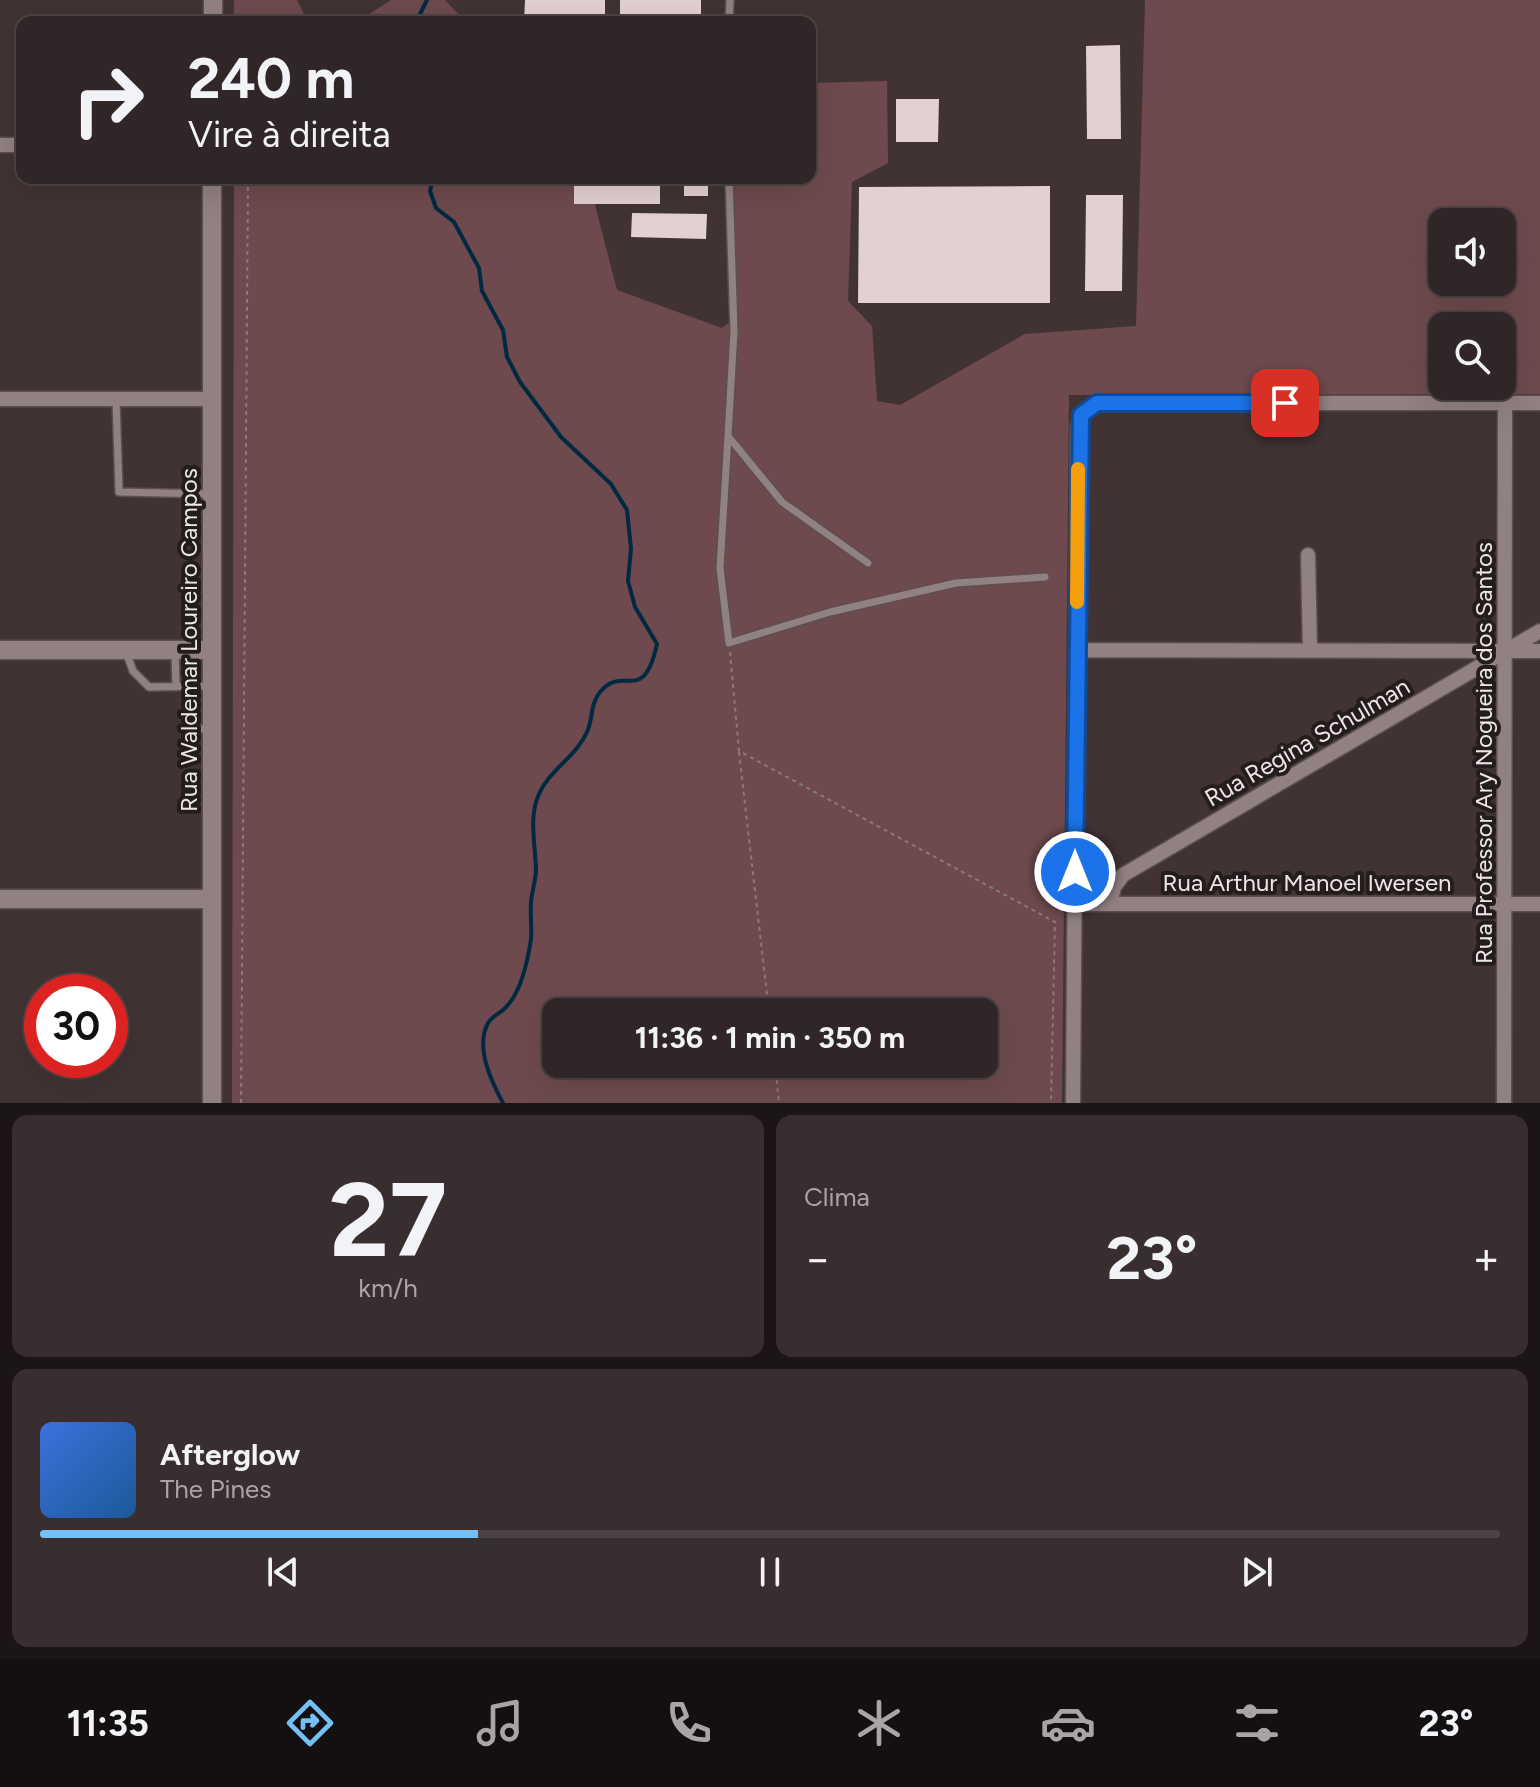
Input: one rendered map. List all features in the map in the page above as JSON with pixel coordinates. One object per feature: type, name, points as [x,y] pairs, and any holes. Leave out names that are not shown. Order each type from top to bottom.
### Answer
[{"type":"main road","name":"Rua Waldemar Loureiro Campos","points":[[212,184],[212,1103]]},
{"type":"main road","points":[[0,650],[212,650]]},
{"type":"main road","points":[[0,899],[212,899]]},
{"type":"street","points":[[0,399],[212,399]]},
{"type":"street","points":[[1073,1103],[1078,426],[1085,410],[1097,403],[1540,403]]},
{"type":"street","name":"Rua Professor Ary Nogueira dos Santos","points":[[1504,1103],[1505,403]]},
{"type":"street","points":[[1308,555],[1310,651]]},
{"type":"street","name":"Rua Regina Schulman","points":[[1110,904],[1114,887],[1123,875],[1540,631]]},
{"type":"street","points":[[1077,650],[1540,651]]},
{"type":"street","name":"Rua Arthur Manoel Iwersen","points":[[1075,904],[1540,904]]},
{"type":"lane","points":[[729,184],[734,331],[720,568],[729,643],[830,612],[956,583],[1045,577]]},
{"type":"lane","points":[[116,399],[119,492],[212,494]]},
{"type":"lane","points":[[728,436],[782,502],[868,563]]},
{"type":"lane","points":[[126,650],[133,671],[149,687],[172,690],[212,686]]},
{"type":"lane","points":[[172,690],[175,650]]},
{"type":"lane","points":[[185,729],[212,729]]},
{"type":"path","points":[[241,1103],[248,184]]},
{"type":"path","points":[[729,643],[767,998]]},
{"type":"path","points":[[739,751],[1055,922],[1051,1103]]},
{"type":"path","points":[[776,1078],[779,1103]]},
{"type":"shaded area","points":[[234,0],[297,0],[305,16],[234,16]]},
{"type":"shaded area","points":[[391,0],[445,0],[460,16],[366,16]]},
{"type":"shaded area","points":[[1145,0],[1540,0],[1540,394],[1516,394],[1516,312],[1428,312],[1428,394],[1069,395],[1062,1103],[232,1103],[234,184],[590,184],[617,290],[722,328],[730,322],[726,184],[816,184],[816,83],[887,81],[888,163],[852,182],[848,301],[872,326],[877,401],[900,405],[1025,334],[1136,326]]},
{"type":"building","points":[[525,0],[605,0],[605,16],[524,16]]},
{"type":"building","points":[[620,0],[701,0],[701,16],[620,16]]},
{"type":"building","points":[[1120,45],[1121,139],[1087,139],[1086,46]]},
{"type":"building","points":[[896,99],[939,99],[938,142],[896,142]]},
{"type":"building","points":[[574,184],[660,184],[660,204],[574,204]]},
{"type":"building","points":[[684,184],[708,184],[708,196],[684,196]]},
{"type":"building","points":[[1050,186],[1050,303],[858,303],[859,187]]},
{"type":"building","points":[[1086,195],[1123,195],[1122,291],[1085,291]]},
{"type":"building","points":[[632,213],[707,214],[706,239],[631,237]]},
{"type":"waterway","points":[[419,16],[427,0]]},
{"type":"waterway","points":[[432,184],[430,191],[436,208],[454,222],[479,268],[482,291],[503,330],[507,357],[520,382],[561,437],[611,484],[627,510],[631,549],[628,581],[635,607],[657,644],[646,674],[632,681],[609,684],[600,692],[582,741],[539,794],[533,823],[536,872],[528,956],[516,993],[506,1007],[492,1018],[484,1032],[484,1053],[503,1103]]},
{"type":"slow traffic","points":[[1077,602],[1078,469]]},
{"type":"route","points":[[1075,872],[1078,426],[1081,415],[1097,403],[1285,403]]}]
